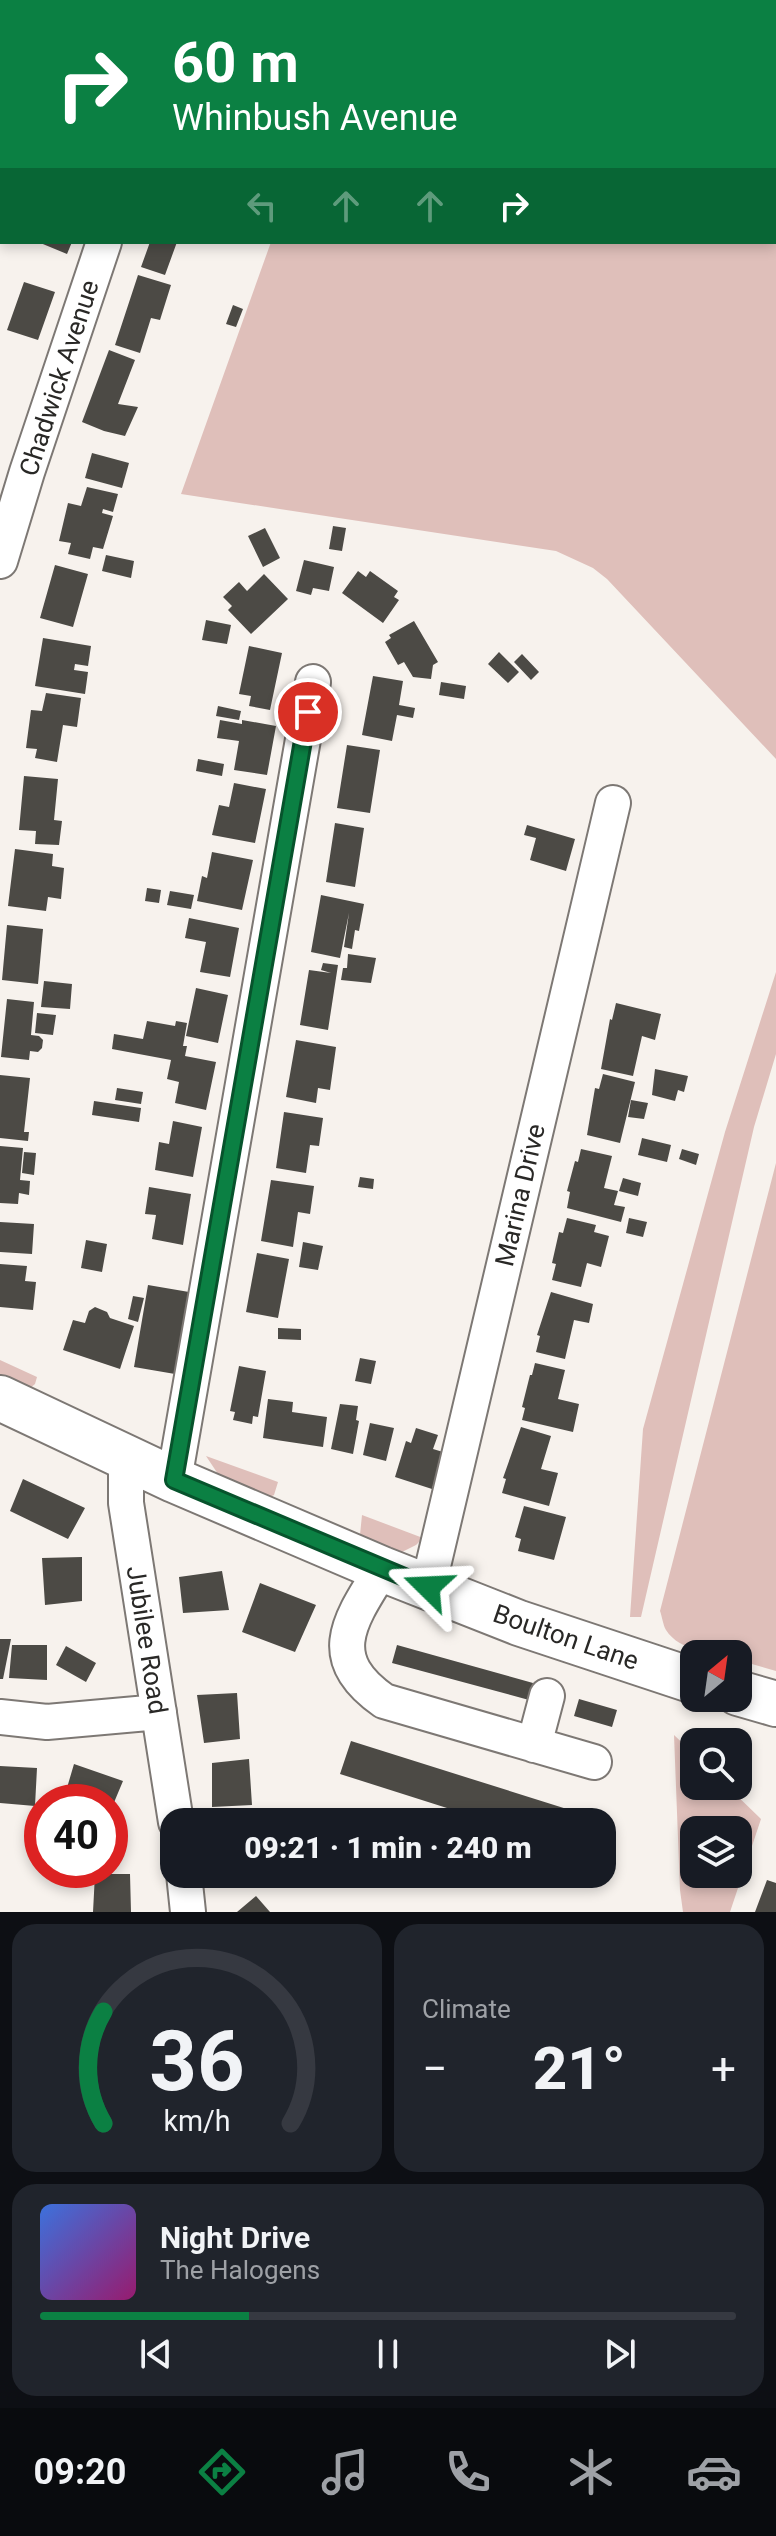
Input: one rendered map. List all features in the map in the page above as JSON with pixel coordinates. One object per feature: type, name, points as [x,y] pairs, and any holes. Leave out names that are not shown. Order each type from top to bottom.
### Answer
[{"type":"street","name":"Chadwick Avenue","points":[[0,561],[103,244]]},
{"type":"street","points":[[174,1480],[313,682]]},
{"type":"street","name":"Marina Drive","points":[[428,1587],[613,803]]},
{"type":"street","name":"Boulton Lane","points":[[0,1398],[174,1480],[382,1569],[519,1623],[680,1676]]},
{"type":"street","name":"Jubilee Road","points":[[126,1458],[126,1503],[174,1808]]},
{"type":"street","points":[[382,1569],[352,1618],[347,1636],[352,1666],[365,1685],[384,1701],[594,1762]]},
{"type":"street","points":[[534,1745],[547,1696]]},
{"type":"street","points":[[752,1697],[776,1704]]},
{"type":"street","points":[[0,1717],[47,1722],[159,1712]]},
{"type":"street","points":[[185,1888],[188,1912]]},
{"type":"shaded area","points":[[270,244],[776,244],[776,759],[607,579],[593,568],[556,551],[181,494]]},
{"type":"shaded area","points":[[776,972],[776,1054],[754,1127],[641,1617],[630,1617],[643,1429],[725,1132]]},
{"type":"shaded area","points":[[776,1163],[776,1671],[752,1664],[752,1640],[680,1640],[680,1643],[666,1630],[660,1611]]},
{"type":"shaded area","points":[[0,1360],[37,1377],[35,1384],[29,1389],[0,1377]]},
{"type":"shaded area","points":[[206,1456],[278,1482],[274,1495],[270,1497],[218,1474]]},
{"type":"shaded area","points":[[362,1515],[423,1538],[402,1552],[360,1535]]},
{"type":"shaded area","points":[[674,1735],[680,1741],[680,1800],[741,1800],[761,1819],[752,1846],[752,1816],[680,1816],[680,1888],[738,1888],[730,1912],[683,1912],[680,1890]]},
{"type":"building","points":[[43,244],[71,244],[67,254]]},
{"type":"building","points":[[149,244],[176,244],[165,275],[141,267]]},
{"type":"building","points":[[138,275],[171,285],[160,320],[151,318],[140,353],[115,345]]},
{"type":"building","points":[[24,282],[55,292],[38,340],[7,330]]},
{"type":"building","points":[[233,305],[243,309],[236,327],[226,324]]},
{"type":"building","points":[[109,350],[135,360],[118,404],[138,407],[125,436],[82,422]]},
{"type":"building","points":[[92,453],[129,463],[122,488],[85,478]]},
{"type":"building","points":[[87,487],[118,494],[113,512],[103,509],[102,513],[113,516],[103,549],[93,547],[90,559],[68,554],[71,543],[59,541],[68,503],[81,506]]},
{"type":"building","points":[[333,526],[346,528],[342,551],[329,549]]},
{"type":"building","points":[[265,528],[280,558],[263,567],[248,536]]},
{"type":"building","points":[[106,555],[134,561],[131,578],[102,571]]},
{"type":"building","points":[[304,560],[334,567],[329,591],[313,588],[311,595],[296,591]]},
{"type":"building","points":[[55,565],[88,574],[73,627],[40,618]]},
{"type":"building","points":[[358,571],[366,577],[370,571],[398,591],[394,597],[399,600],[383,623],[342,593]]},
{"type":"building","points":[[264,574],[288,599],[251,634],[228,610],[232,606],[223,597],[239,582],[247,591]]},
{"type":"building","points":[[206,620],[231,625],[227,644],[202,640]]},
{"type":"building","points":[[414,621],[438,662],[433,665],[431,679],[413,677],[404,662],[398,665],[385,642],[391,638],[389,635]]},
{"type":"building","points":[[43,638],[91,646],[88,666],[75,664],[74,670],[88,672],[85,694],[35,686]]},
{"type":"building","points":[[249,646],[282,653],[270,710],[249,706],[251,696],[239,694]]},
{"type":"building","points":[[499,652],[519,672],[508,683],[488,664]]},
{"type":"building","points":[[522,654],[539,672],[531,680],[514,662]]},
{"type":"building","points":[[373,676],[403,681],[399,705],[415,708],[413,718],[397,715],[392,741],[362,735]]},
{"type":"building","points":[[441,682],[466,686],[464,699],[439,695]]},
{"type":"building","points":[[46,693],[81,698],[77,727],[63,725],[57,762],[35,758],[37,749],[26,748],[31,710],[42,711]]},
{"type":"building","points":[[218,706],[241,711],[239,720],[216,716]]},
{"type":"building","points":[[220,720],[276,726],[267,775],[234,770],[239,741],[217,738]]},
{"type":"building","points":[[347,745],[380,750],[370,813],[337,808]]},
{"type":"building","points":[[198,759],[224,764],[222,776],[196,771]]},
{"type":"building","points":[[24,776],[58,779],[54,820],[62,821],[59,845],[35,844],[36,831],[19,830]]},
{"type":"building","points":[[234,783],[266,789],[255,843],[212,835],[219,805],[229,807]]},
{"type":"building","points":[[335,823],[364,828],[355,887],[326,882]]},
{"type":"building","points":[[527,825],[575,839],[566,871],[530,860],[536,838],[524,835]]},
{"type":"building","points":[[15,849],[53,854],[52,866],[64,868],[61,899],[48,897],[46,911],[8,906]]},
{"type":"building","points":[[212,852],[253,860],[242,910],[197,901],[202,876],[207,878]]},
{"type":"building","points":[[147,888],[161,890],[159,903],[145,901]]},
{"type":"building","points":[[170,891],[194,895],[191,909],[167,905]]},
{"type":"building","points":[[321,895],[364,904],[352,949],[344,947],[349,913],[340,958],[311,952]]},
{"type":"building","points":[[189,918],[239,928],[230,977],[200,972],[206,942],[185,938]]},
{"type":"building","points":[[7,925],[43,929],[38,984],[2,980]]},
{"type":"building","points":[[348,954],[376,958],[371,983],[341,980],[343,968],[347,968]]},
{"type":"building","points":[[323,963],[338,965],[328,1030],[300,1025],[309,970],[331,973],[321,970]]},
{"type":"building","points":[[44,981],[72,984],[70,1009],[41,1007]]},
{"type":"building","points":[[196,988],[228,995],[218,1043],[186,1036]]},
{"type":"building","points":[[7,999],[34,1002],[31,1035],[43,1040],[38,1052],[30,1051],[29,1060],[1,1057]]},
{"type":"building","points":[[616,1003],[661,1014],[655,1040],[642,1036],[633,1076],[601,1069]]},
{"type":"building","points":[[37,1013],[56,1015],[53,1035],[35,1033]]},
{"type":"building","points":[[147,1021],[175,1026],[176,1021],[187,1023],[183,1046],[187,1046],[185,1056],[216,1062],[206,1110],[175,1103],[179,1082],[167,1079],[171,1060],[112,1049],[114,1034],[143,1039]]},
{"type":"building","points":[[296,1040],[336,1047],[330,1090],[318,1088],[316,1103],[286,1097]]},
{"type":"building","points":[[655,1069],[688,1076],[684,1092],[678,1090],[675,1101],[652,1095]]},
{"type":"building","points":[[603,1074],[635,1082],[620,1143],[587,1135],[595,1088],[599,1089]]},
{"type":"building","points":[[0,1075],[30,1078],[24,1132],[29,1132],[28,1141],[0,1138]]},
{"type":"building","points":[[117,1088],[143,1092],[141,1104],[115,1100]]},
{"type":"building","points":[[631,1100],[648,1103],[644,1119],[628,1117]]},
{"type":"building","points":[[94,1101],[141,1108],[139,1122],[92,1115]]},
{"type":"building","points":[[284,1112],[323,1118],[319,1146],[310,1145],[306,1173],[276,1168]]},
{"type":"building","points":[[173,1121],[202,1127],[193,1177],[155,1170],[159,1142],[169,1144]]},
{"type":"building","points":[[642,1138],[671,1145],[667,1162],[638,1155]]},
{"type":"building","points":[[0,1146],[23,1148],[20,1180],[30,1181],[29,1195],[19,1193],[18,1204],[0,1203]]},
{"type":"building","points":[[581,1149],[612,1156],[604,1188],[618,1191],[614,1205],[625,1207],[621,1222],[567,1208],[570,1192],[567,1191]]},
{"type":"building","points":[[682,1149],[699,1154],[696,1165],[679,1159]]},
{"type":"building","points":[[24,1152],[36,1153],[34,1175],[22,1173]]},
{"type":"building","points":[[360,1177],[374,1179],[373,1189],[358,1187]]},
{"type":"building","points":[[623,1178],[641,1183],[638,1196],[619,1191]]},
{"type":"building","points":[[271,1180],[314,1186],[310,1214],[298,1212],[293,1247],[261,1241]]},
{"type":"building","points":[[149,1187],[191,1194],[183,1245],[152,1239],[156,1215],[145,1214]]},
{"type":"building","points":[[567,1218],[596,1225],[594,1232],[609,1236],[601,1267],[587,1263],[581,1287],[552,1280],[556,1264],[552,1263],[559,1232],[563,1233]]},
{"type":"building","points":[[629,1218],[647,1222],[643,1237],[626,1233]]},
{"type":"building","points":[[0,1222],[34,1224],[32,1254],[0,1252]]},
{"type":"building","points":[[86,1240],[107,1244],[102,1272],[81,1268]]},
{"type":"building","points":[[303,1242],[323,1246],[318,1270],[299,1267]]},
{"type":"building","points":[[257,1253],[289,1259],[278,1318],[246,1312]]},
{"type":"building","points":[[0,1264],[27,1266],[25,1281],[36,1282],[33,1310],[0,1307]]},
{"type":"building","points":[[148,1285],[189,1292],[175,1374],[134,1367]]},
{"type":"building","points":[[551,1292],[593,1304],[589,1323],[574,1320],[565,1359],[536,1352],[540,1336],[537,1335]]},
{"type":"building","points":[[133,1296],[144,1298],[138,1322],[128,1319]]},
{"type":"building","points":[[95,1307],[107,1312],[110,1318],[134,1326],[120,1369],[63,1350],[73,1320],[85,1323],[89,1311]]},
{"type":"building","points":[[278,1328],[301,1329],[301,1340],[278,1339]]},
{"type":"building","points":[[360,1358],[376,1361],[371,1384],[355,1381]]},
{"type":"building","points":[[535,1363],[565,1370],[558,1399],[579,1404],[573,1432],[522,1420],[525,1408],[522,1407]]},
{"type":"building","points":[[239,1366],[266,1371],[258,1417],[253,1416],[252,1424],[233,1420],[235,1412],[230,1411]]},
{"type":"building","points":[[268,1399],[293,1402],[292,1412],[327,1417],[323,1447],[263,1438]]},
{"type":"building","points":[[340,1404],[358,1406],[356,1420],[359,1421],[353,1454],[331,1449]]},
{"type":"building","points":[[370,1423],[394,1428],[386,1461],[363,1455]]},
{"type":"building","points":[[521,1427],[551,1436],[541,1469],[558,1473],[549,1506],[502,1493],[506,1479],[503,1478]]},
{"type":"building","points":[[416,1428],[438,1435],[433,1449],[443,1452],[432,1489],[395,1477],[406,1441],[411,1443]]},
{"type":"building","points":[[23,1479],[85,1508],[68,1539],[10,1511]]},
{"type":"building","points":[[524,1506],[566,1517],[554,1560],[518,1551],[521,1539],[515,1537]]},
{"type":"building","points":[[82,1557],[82,1601],[45,1605],[42,1558]]},
{"type":"building","points":[[222,1571],[229,1610],[183,1613],[179,1577]]},
{"type":"building","points":[[260,1583],[316,1605],[295,1652],[242,1632]]},
{"type":"building","points":[[0,1639],[11,1639],[3,1679],[0,1679]]},
{"type":"building","points":[[12,1645],[47,1645],[47,1680],[9,1678]]},
{"type":"building","points":[[397,1645],[533,1683],[529,1700],[392,1663]]},
{"type":"building","points":[[66,1646],[96,1663],[86,1682],[56,1665]]},
{"type":"building","points":[[237,1693],[240,1739],[204,1743],[197,1695]]},
{"type":"building","points":[[579,1699],[617,1710],[612,1727],[574,1716]]},
{"type":"building","points":[[351,1741],[564,1808],[447,1808],[340,1774]]},
{"type":"building","points":[[249,1759],[252,1805],[212,1807],[212,1763]]},
{"type":"building","points":[[74,1764],[123,1781],[122,1784],[68,1784]]},
{"type":"building","points":[[0,1766],[37,1768],[36,1784],[24,1784],[24,1805],[0,1803]]},
{"type":"building","points":[[130,1874],[131,1912],[93,1912],[94,1888],[128,1888]]},
{"type":"building","points":[[767,1880],[776,1883],[776,1912],[755,1912]]},
{"type":"building","points":[[256,1896],[270,1912],[237,1912]]},
{"type":"route","points":[[308,712],[174,1480],[428,1587]]}]
